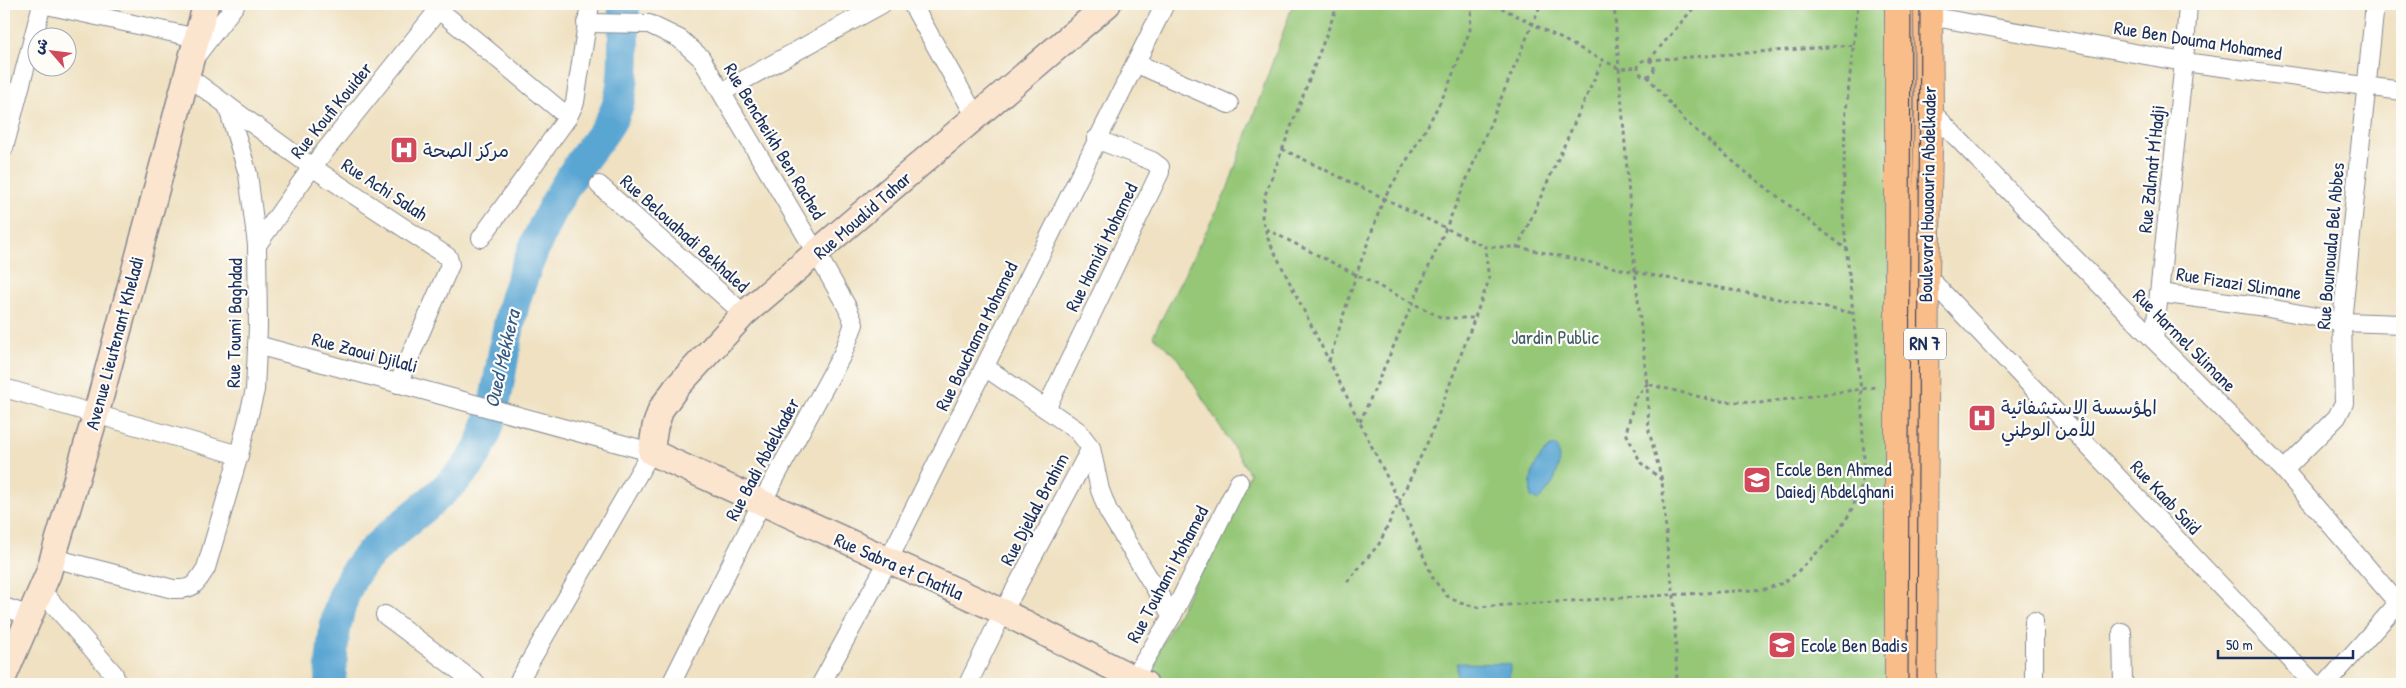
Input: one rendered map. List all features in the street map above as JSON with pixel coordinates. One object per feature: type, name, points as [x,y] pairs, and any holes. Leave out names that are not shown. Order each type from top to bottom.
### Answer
[{"type":"main road","name":"Boulevard Houaouria Abdelkader","points":[[1899,6],[1899,684]]},
{"type":"main road","name":"Boulevard Houaouria Abdelkader","points":[[1922,684],[1929,10]]},
{"type":"street","points":[[4,148],[42,4],[197,38]]},
{"type":"street","name":"Avenue Lieutenant Kheladi","points":[[4,676],[53,558],[96,414],[206,4]]},
{"type":"street","points":[[188,70],[236,4]]},
{"type":"street","points":[[481,238],[568,117],[575,102],[594,24],[590,4]]},
{"type":"street","points":[[722,92],[882,4]]},
{"type":"street","points":[[912,4],[976,117]]},
{"type":"street","name":"Rue Bouchama Mohamed","points":[[821,684],[888,561],[1096,139],[1165,4]]},
{"type":"street","name":"Rue Zalmat M'Hadji","points":[[2154,340],[2184,62],[2188,4]]},
{"type":"street","name":"Rue Bounouala Bel Abbes","points":[[2284,470],[2342,410],[2344,403],[2342,322],[2375,4]]},
{"type":"street","points":[[441,7],[568,117]]},
{"type":"street","name":"Rue Koufi Kouider","points":[[257,245],[312,167],[441,7]]},
{"type":"street","name":"Rue Moualid Tahar","points":[[651,452],[655,427],[661,409],[676,388],[744,314],[817,254],[976,117],[1097,7]]},
{"type":"street","name":"Rue Ben Douma Mohamed","points":[[1929,10],[2184,62],[2402,91]]},
{"type":"street","name":"Rue Bencheikh Ben Rached","points":[[594,24],[649,24],[680,39],[695,51],[722,92],[817,254]]},
{"type":"street","points":[[1135,63],[1228,104]]},
{"type":"street","name":"Rue Achi Salah","points":[[188,70],[227,105],[312,167],[450,259],[450,265],[398,384]]},
{"type":"street","name":"Rue Toumi Baghdad","points":[[53,558],[173,590],[186,590],[196,584],[206,568],[256,390],[257,245],[248,174],[227,105]]},
{"type":"street","name":"Rue Harmel Slimane","points":[[1929,109],[2154,340],[2284,470],[2401,603]]},
{"type":"street","name":"Rue Hamidi Mohamed","points":[[1046,409],[1160,172],[1160,167],[1152,161],[1096,139]]},
{"type":"street","name":"Rue Belouahadi Bekhaled","points":[[598,185],[744,314]]},
{"type":"street","name":"Rue Badi Abdelkader","points":[[671,684],[761,504],[843,353],[854,324],[848,308],[817,254]]},
{"type":"street","name":"Rue Kaab Saïd","points":[[1925,274],[2314,684]]},
{"type":"street","name":"Rue Fizazi Slimane","points":[[2159,292],[2258,306],[2342,322],[2402,324]]},
{"type":"street","name":"Rue Zaoui Djilali","points":[[257,345],[651,452]]},
{"type":"street","name":"Rue Djellal Brahim","points":[[968,684],[1003,612],[1091,448],[1078,430],[985,367]]},
{"type":"street","points":[[4,388],[239,455]]},
{"type":"street","points":[[1091,448],[1100,490],[1108,511],[1172,616]]},
{"type":"street","points":[[518,684],[651,452]]},
{"type":"street","name":"Rue Sabra et Chatila","points":[[651,452],[761,504],[1003,612],[1136,683]]},
{"type":"street","name":"Rue Touhami Mohamed","points":[[1136,683],[1239,482]]},
{"type":"street","points":[[41,590],[114,674],[116,684]]},
{"type":"street","points":[[2326,684],[2401,603]]},
{"type":"street","points":[[4,607],[30,616]]},
{"type":"street","points":[[385,615],[477,684]]},
{"type":"street","points":[[2034,621],[2034,684]]},
{"type":"street","points":[[2122,632],[2123,684]]},
{"type":"path","points":[[1338,4],[1265,195],[1262,217],[1268,239],[1399,502],[1434,580],[1447,596],[1460,603],[1477,607],[1506,607],[1765,589],[1783,583],[1838,532],[1850,513],[1861,488],[1864,460],[1854,312],[1843,215],[1845,120],[1855,45],[1858,4]]},
{"type":"path","points":[[1329,361],[1356,275],[1384,198],[1428,125],[1446,89],[1470,30],[1472,4]]},
{"type":"path","points":[[1494,4],[1620,69],[1638,67]]},
{"type":"path","points":[[1360,423],[1446,228],[1540,4]]},
{"type":"path","points":[[1614,4],[1635,272],[1650,431],[1662,480],[1668,558],[1674,596],[1678,684]]},
{"type":"path","points":[[1649,60],[1697,4]]},
{"type":"path","points":[[1846,248],[1747,173],[1686,122],[1647,76],[1640,74],[1638,67],[1642,61],[1649,60],[1855,45]]},
{"type":"path","points":[[1518,247],[1604,60]]},
{"type":"path","points":[[1647,76],[1652,73],[1654,67],[1649,60]]},
{"type":"path","points":[[1282,149],[1485,247],[1518,247],[1635,272],[1854,312]]},
{"type":"path","points":[[1266,229],[1442,318],[1475,318]]},
{"type":"path","points":[[1347,582],[1379,544],[1430,437],[1489,280],[1485,247]]},
{"type":"path","points":[[1647,384],[1717,401],[1759,402],[1860,391],[1900,382]]},
{"type":"path","points":[[1647,384],[1635,399],[1626,433],[1641,463],[1662,480]]},
{"type":"green space","name":"Jardin Public","points":[[1293,4],[1882,4],[1888,34],[1891,684],[1155,684],[1148,672],[1250,474],[1176,356],[1153,336],[1227,190]]},
{"type":"water","points":[[1552,446],[1557,446],[1559,454],[1558,469],[1553,483],[1538,501],[1531,497],[1532,475],[1537,462]]},
{"type":"water","points":[[1457,663],[1510,664],[1509,684],[1457,684]]},
{"type":"waterway","name":"Oued Mekkera","points":[[330,684],[337,621],[346,590],[353,576],[377,547],[460,475],[476,454],[484,436],[496,397],[512,312],[529,260],[560,195],[605,130],[617,107],[622,84],[624,57],[624,4]]},
{"type":"tram line","points":[[1908,684],[1911,4]]},
{"type":"tram line","points":[[1917,684],[1920,4]]},
{"type":"place","name":"مركز الصحة","points":[[404,150]]},
{"type":"place","name":"المؤسسة الاستشفائية للأمن الوطني","points":[[1982,418]]},
{"type":"place","name":"Ecole Ben Ahmed Daiedj Abdelghani","points":[[1757,480]]},
{"type":"place","name":"Ecole Ben Badis","points":[[1782,645]]}]
